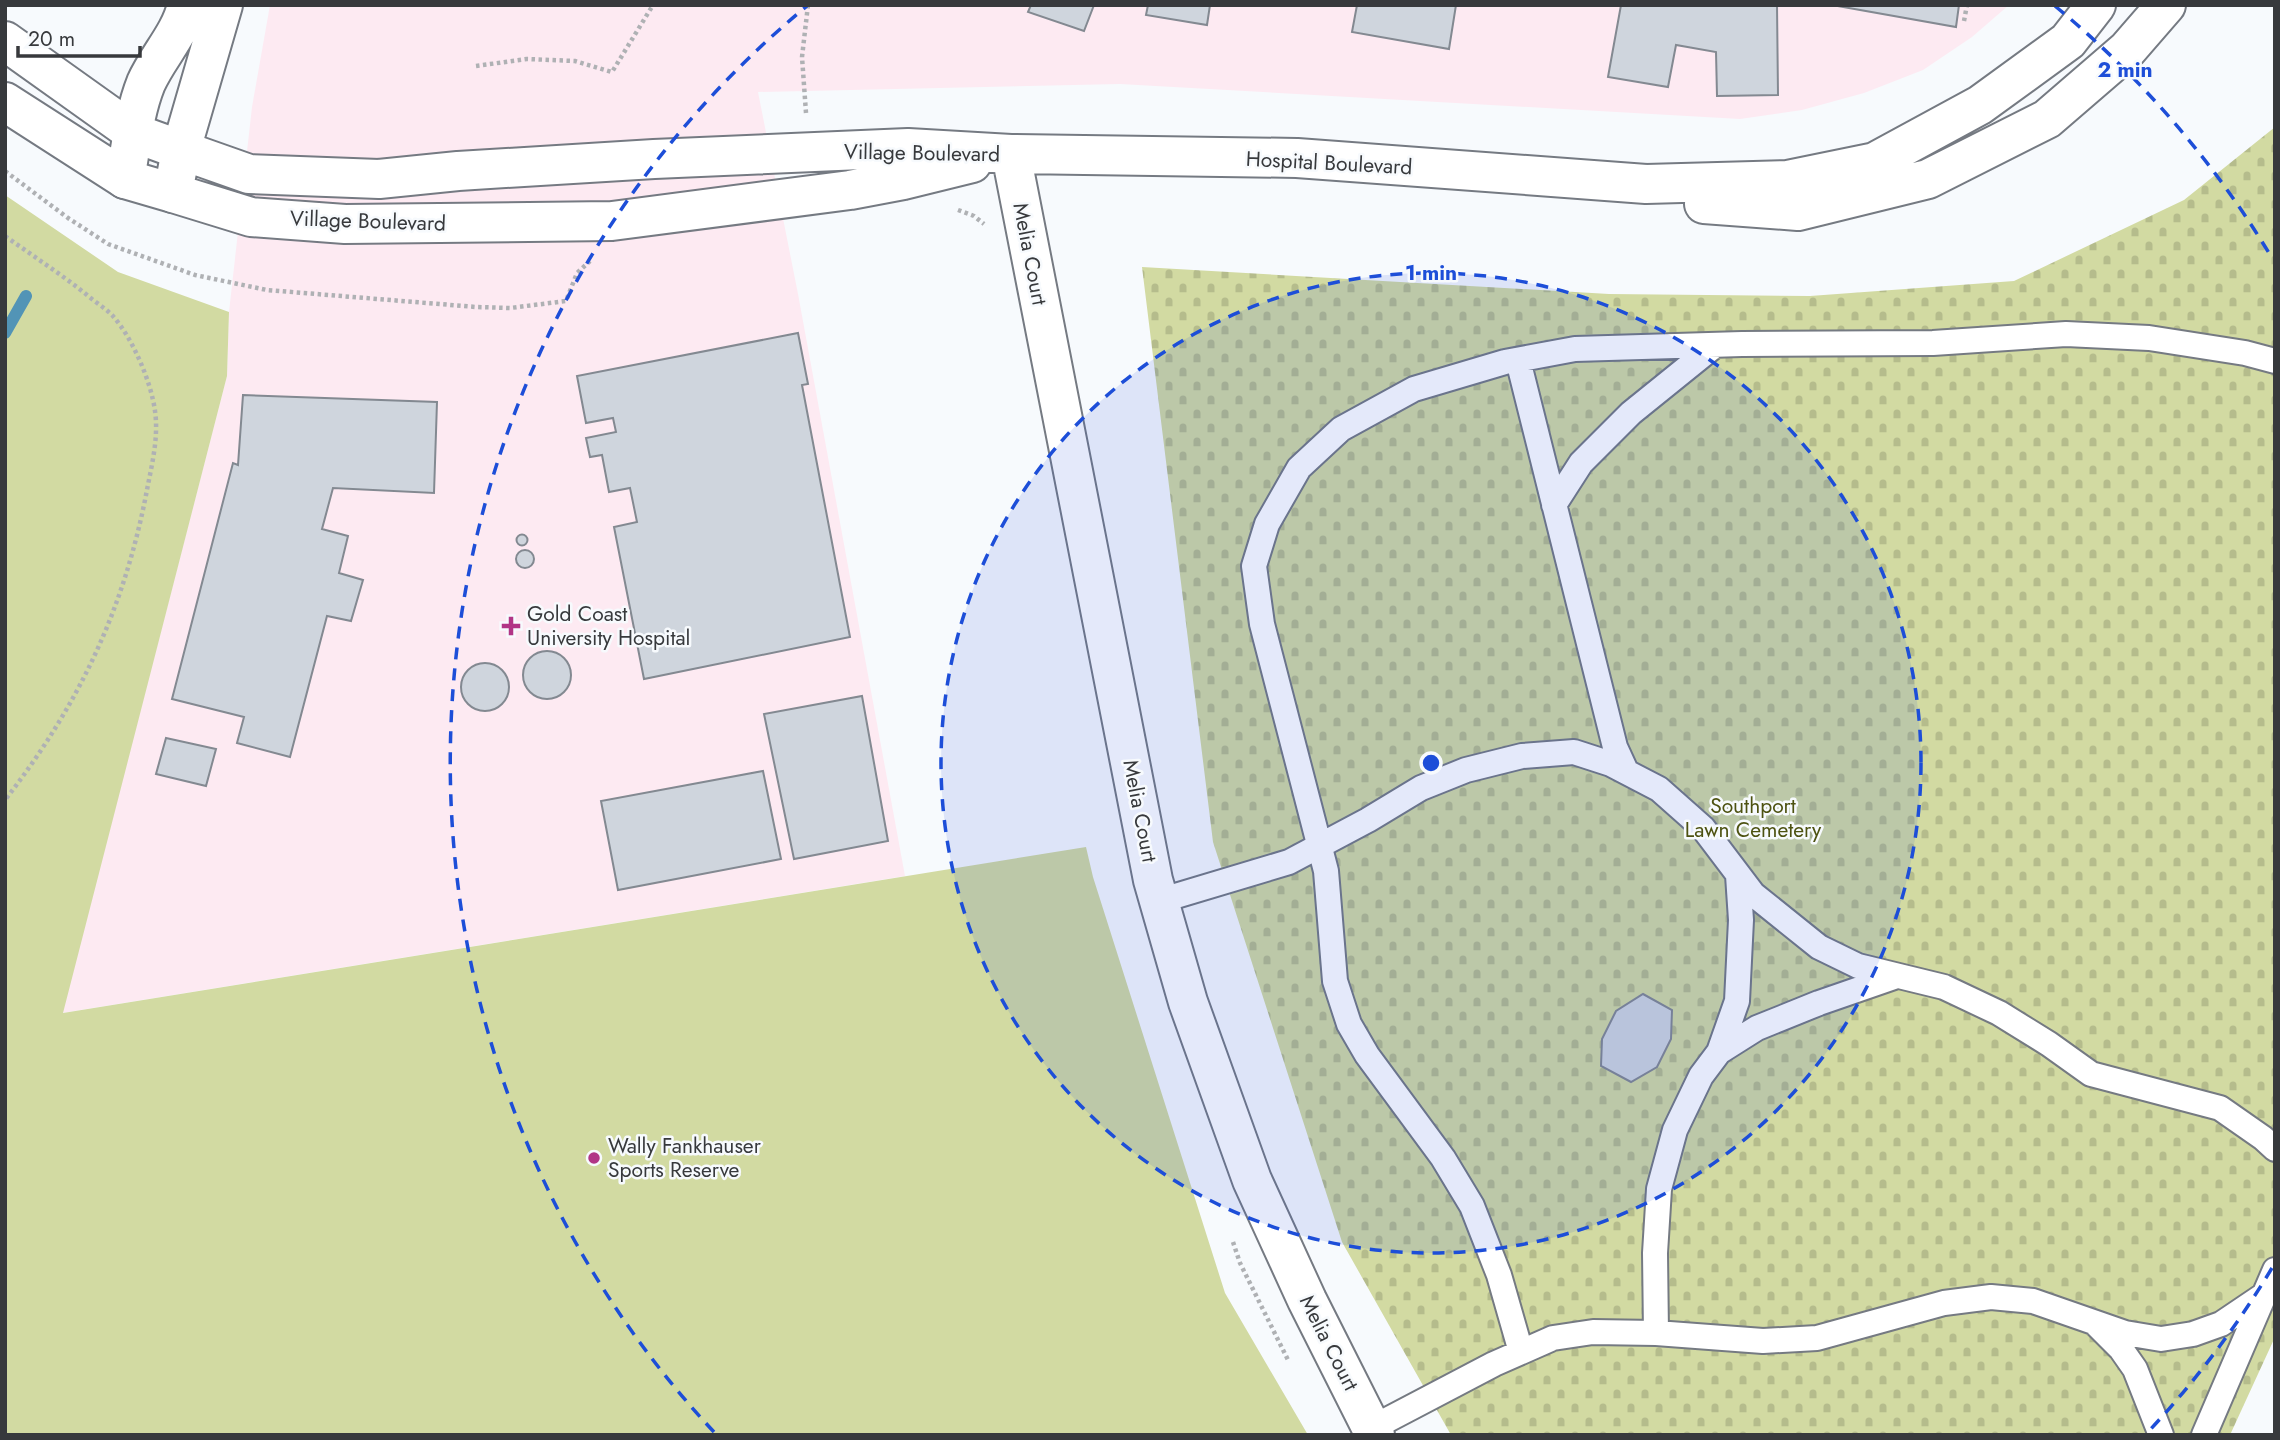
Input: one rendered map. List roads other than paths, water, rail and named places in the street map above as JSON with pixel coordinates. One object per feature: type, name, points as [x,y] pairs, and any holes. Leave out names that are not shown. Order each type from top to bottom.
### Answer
[{"type":"street","points":[[125,179],[138,104],[148,79],[174,37],[187,5]]},
{"type":"street","points":[[173,193],[181,150],[223,5]]},
{"type":"street","name":"Hospital Boulevard","points":[[1011,153],[1297,158],[1646,184],[1787,180],[1875,162],[1980,105],[2068,41],[2096,5]]},
{"type":"street","name":"Hospital Boulevard","points":[[1646,184],[1707,205],[1798,211],[1928,179],[2048,119],[2127,50],[2166,5]]},
{"type":"street","name":"Village Boulevard","points":[[5,41],[134,133],[249,174],[379,179],[458,171],[654,159],[908,148],[1011,153]]},
{"type":"street","name":"Village Boulevard","points":[[5,102],[125,179],[251,217],[345,224],[612,221],[850,190],[903,180],[1011,153]]},
{"type":"street","name":"Melia Court","points":[[1011,153],[1159,901],[1188,1002],[1252,1180],[1307,1300],[1374,1432]]},
{"type":"lane","points":[[1521,1352],[1499,1275],[1472,1206],[1443,1158],[1367,1055],[1349,1024],[1335,981],[1326,871],[1262,624],[1255,566],[1267,524],[1299,468],[1341,429],[1414,389],[1518,360],[1575,349],[1933,343],[2066,334],[2149,338],[2245,353],[2275,361]]},
{"type":"lane","points":[[1555,505],[1581,463],[1631,413],[1714,345]]},
{"type":"lane","points":[[1518,360],[1615,747],[1626,771]]},
{"type":"lane","points":[[1159,901],[1289,862],[1421,788],[1478,767],[1522,756],[1574,752],[1611,764],[1659,789],[1703,828],[1753,894],[1819,947],[1858,966],[1944,987],[1999,1013],[2091,1074],[2220,1108],[2275,1149]]},
{"type":"lane","points":[[1656,1333],[1655,1253],[1659,1189],[1675,1130],[1701,1076],[1719,1052],[1737,1001],[1741,920],[1738,874]]},
{"type":"lane","points":[[1719,1052],[1757,1028],[1898,976]]},
{"type":"lane","points":[[2204,1435],[2275,1270]]},
{"type":"lane","points":[[1374,1432],[1521,1352],[1553,1338],[1593,1332],[1656,1333],[1763,1341],[1817,1338],[1944,1303],[1991,1297],[2033,1301],[2125,1333],[2161,1339],[2193,1334],[2221,1324],[2264,1295]]},
{"type":"lane","points":[[2095,1322],[2121,1349],[2134,1369],[2161,1435]]},
{"type":"waterway","points":[[5,333],[26,296]]},
{"type":"place","name":"Gold Coast University Hospital","points":[[511,626]]},
{"type":"place","name":"Wally Fankhauser Sports Reserve","points":[[594,1158]]},
{"type":"park label","name":"Southport Lawn Cemetery","points":[[1753,818]]}]
